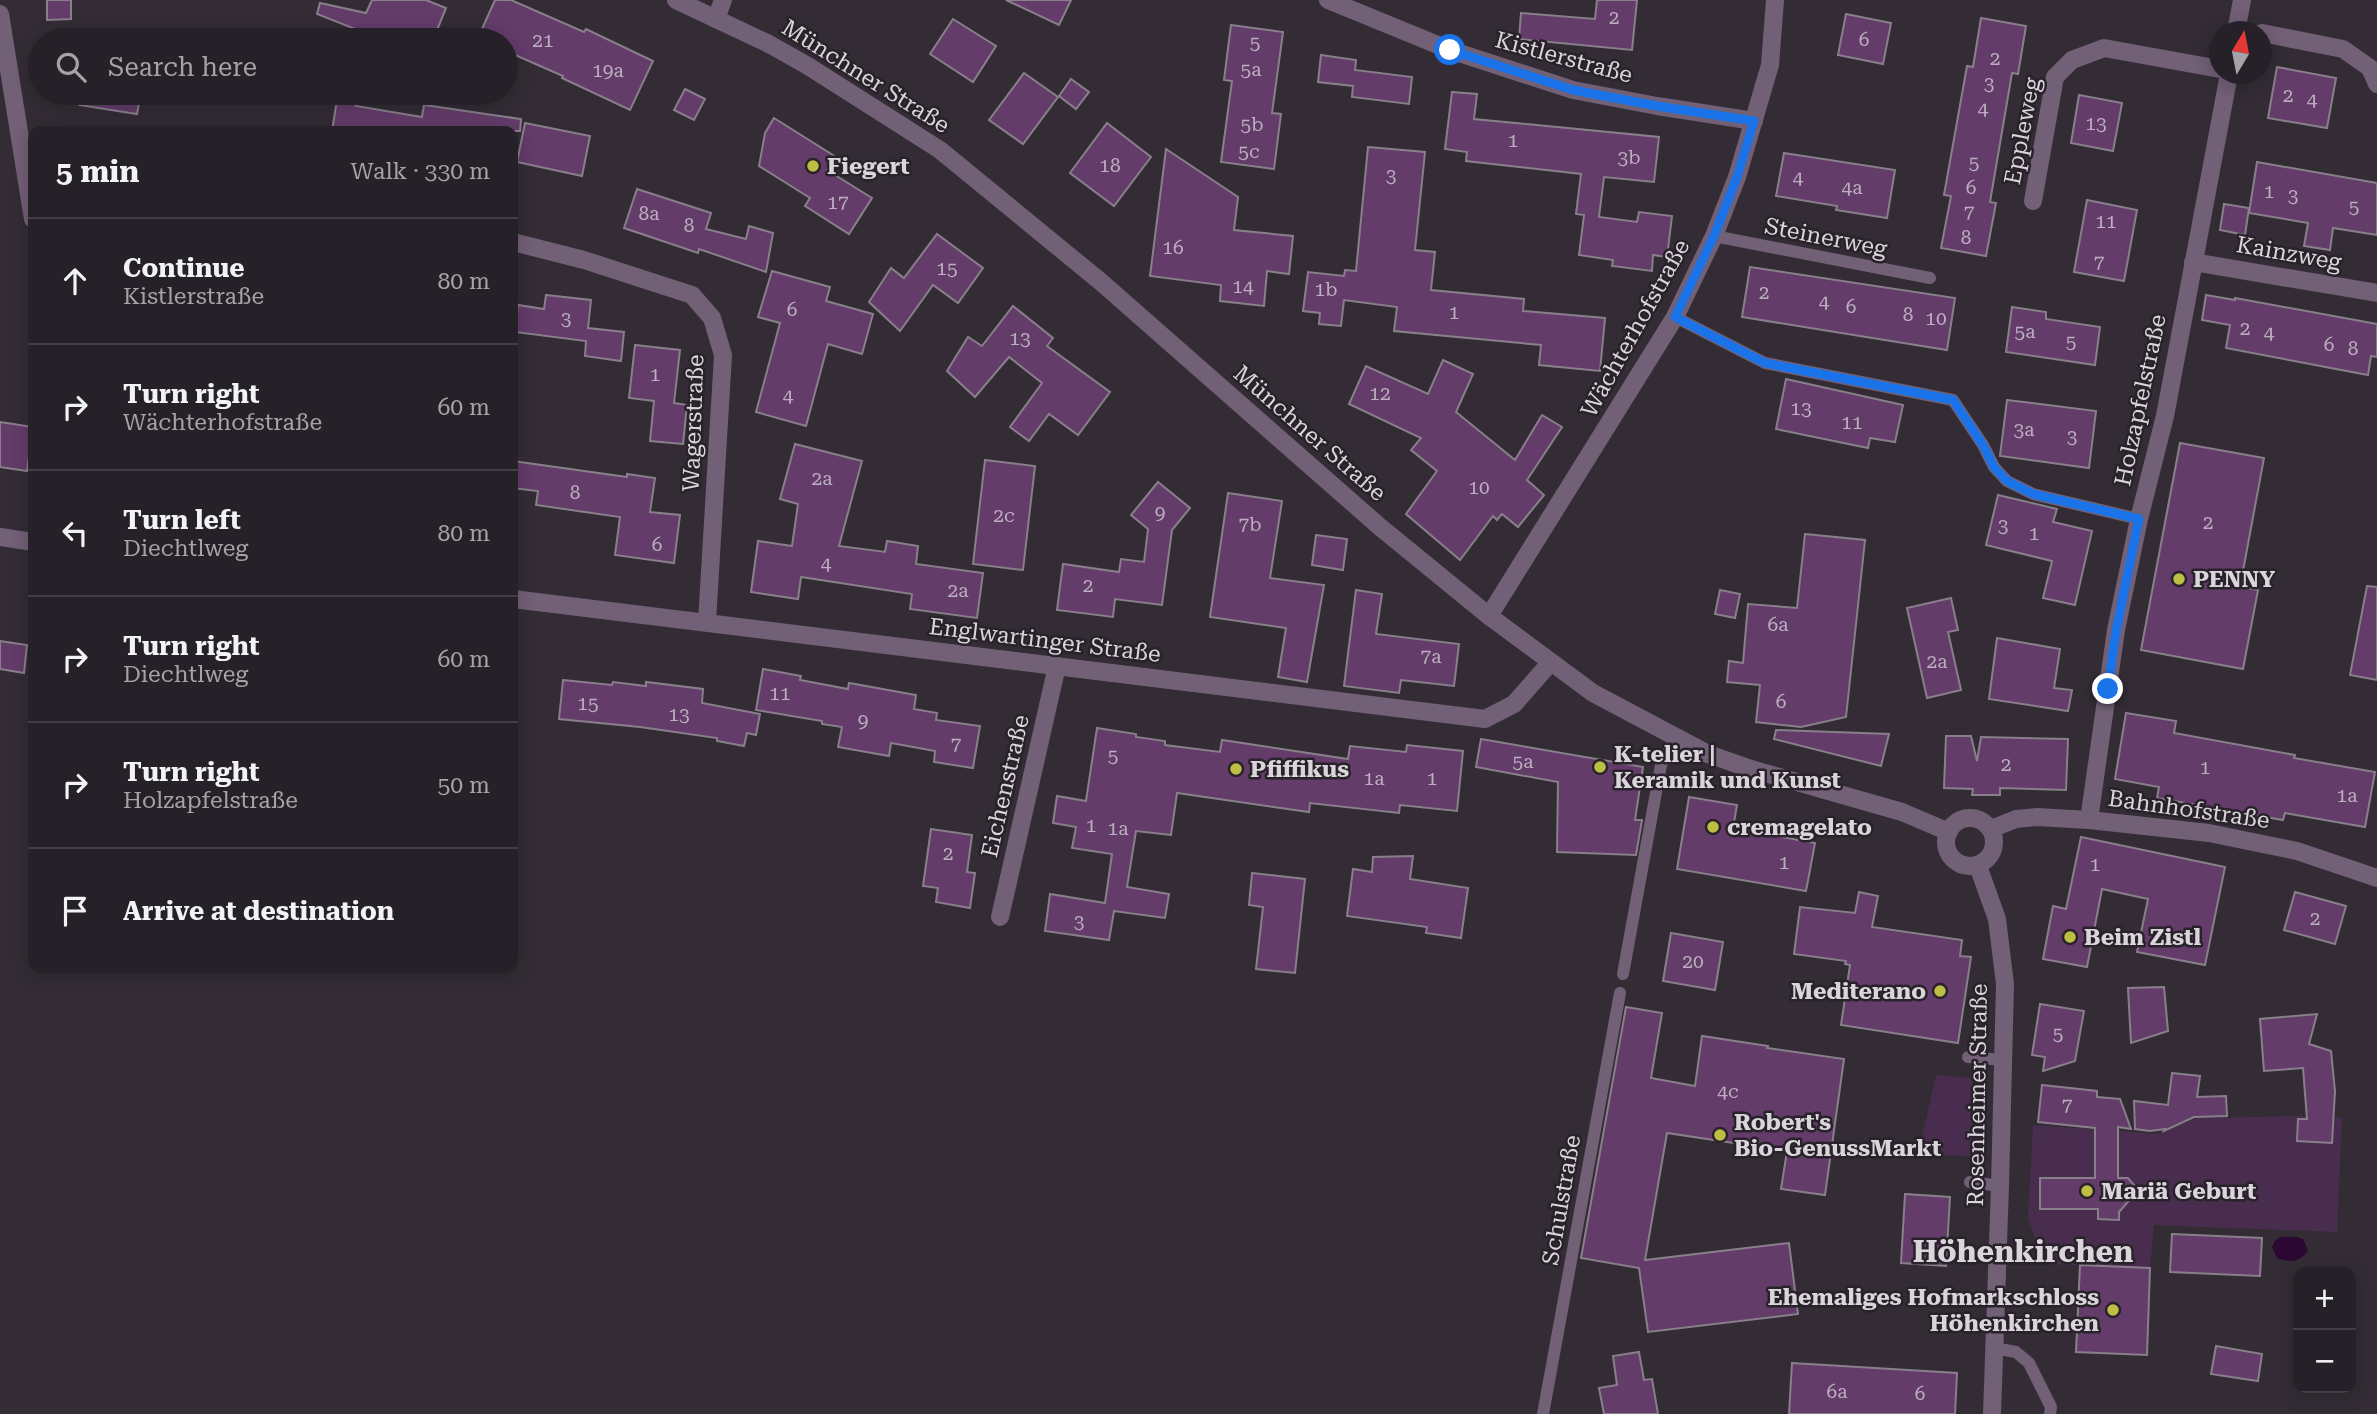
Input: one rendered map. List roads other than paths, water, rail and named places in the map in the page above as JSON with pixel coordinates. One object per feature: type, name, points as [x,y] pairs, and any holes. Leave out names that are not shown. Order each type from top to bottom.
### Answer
[{"type":"street","name":"Münchner Straße","points":[[676,0],[769,44],[808,66],[940,150],[1101,282],[1380,527],[1489,616],[1593,693],[1708,754],[1902,812],[1949,832]]},
{"type":"street","points":[[716,19],[723,0]]},
{"type":"street","name":"Kistlerstraße","points":[[1328,0],[1349,5],[1450,50],[1573,90],[1754,121]]},
{"type":"street","name":"Wächterhofstraße","points":[[1489,616],[1675,317],[1714,236],[1737,177],[1770,65],[1774,0]]},
{"type":"street","points":[[2242,0],[2243,21]]},
{"type":"street","points":[[0,14],[28,150]]},
{"type":"street","points":[[2272,35],[2343,49],[2375,73]]},
{"type":"street","name":"Eppleweg","points":[[2033,201],[2055,77],[2072,60],[2104,48],[2209,67]]},
{"type":"street","name":"Holzapfelstraße","points":[[2089,820],[2116,631],[2139,519],[2165,416],[2227,84]]},
{"type":"street","name":"Wagerstraße","points":[[518,243],[584,260],[692,295],[712,318],[723,355],[706,622]]},
{"type":"street","name":"Kainzweg","points":[[2193,262],[2377,293]]},
{"type":"street","points":[[0,537],[28,541]]},
{"type":"street","name":"Englwartinger Straße","points":[[518,600],[1485,719],[1514,704],[1550,663]]},
{"type":"street","name":"Eichenstraße","points":[[1000,917],[1057,666]]},
{"type":"street","points":[[1971,818],[1979,820],[1991,829],[1994,846],[1985,861],[1978,866],[1961,864],[1954,860],[1947,845],[1949,832],[1957,823],[1971,818]]},
{"type":"street","name":"Bahnhofstraße","points":[[1991,829],[2009,821],[2026,818],[2089,820],[2209,833],[2297,851],[2377,878]]},
{"type":"street","name":"Rosenheimer Straße","points":[[1978,866],[1997,919],[2005,984],[1992,1414]]},
{"type":"lane","name":"Steinerweg","points":[[1714,236],[1930,278]]},
{"type":"lane","points":[[1675,317],[1765,363],[1953,400],[1983,445],[1994,467],[2007,481],[2033,494],[2139,519]]},
{"type":"lane","points":[[1623,974],[1661,765],[1675,738]]},
{"type":"lane","name":"Schulstraße","points":[[1543,1414],[1620,993]]},
{"type":"lane","points":[[1968,1057],[2003,1060]]},
{"type":"lane","points":[[1970,1182],[2000,1186]]},
{"type":"lane","points":[[1994,1348],[2016,1353],[2029,1363],[2051,1407],[2050,1414]]},
{"type":"place","name":"Fiegert","points":[[813,166]]},
{"type":"place","name":"PENNY","points":[[2179,579]]},
{"type":"place","name":"K-telier | Keramik und Kunst","points":[[1600,767]]},
{"type":"place","name":"Pfiffikus","points":[[1236,769]]},
{"type":"place","name":"cremagelato","points":[[1713,827]]},
{"type":"place","name":"Beim Zistl","points":[[2070,937]]},
{"type":"place","name":"Mediterano","points":[[1940,991]]},
{"type":"place","name":"Robert's Bio-GenussMarkt","points":[[1720,1135]]},
{"type":"place","name":"Mariä Geburt","points":[[2087,1191]]},
{"type":"place","name":"Ehemaliges Hofmarkschloss Höhenkirchen","points":[[2113,1310]]},
{"type":"district","name":"Höhenkirchen","points":[[2023,1252]]}]
